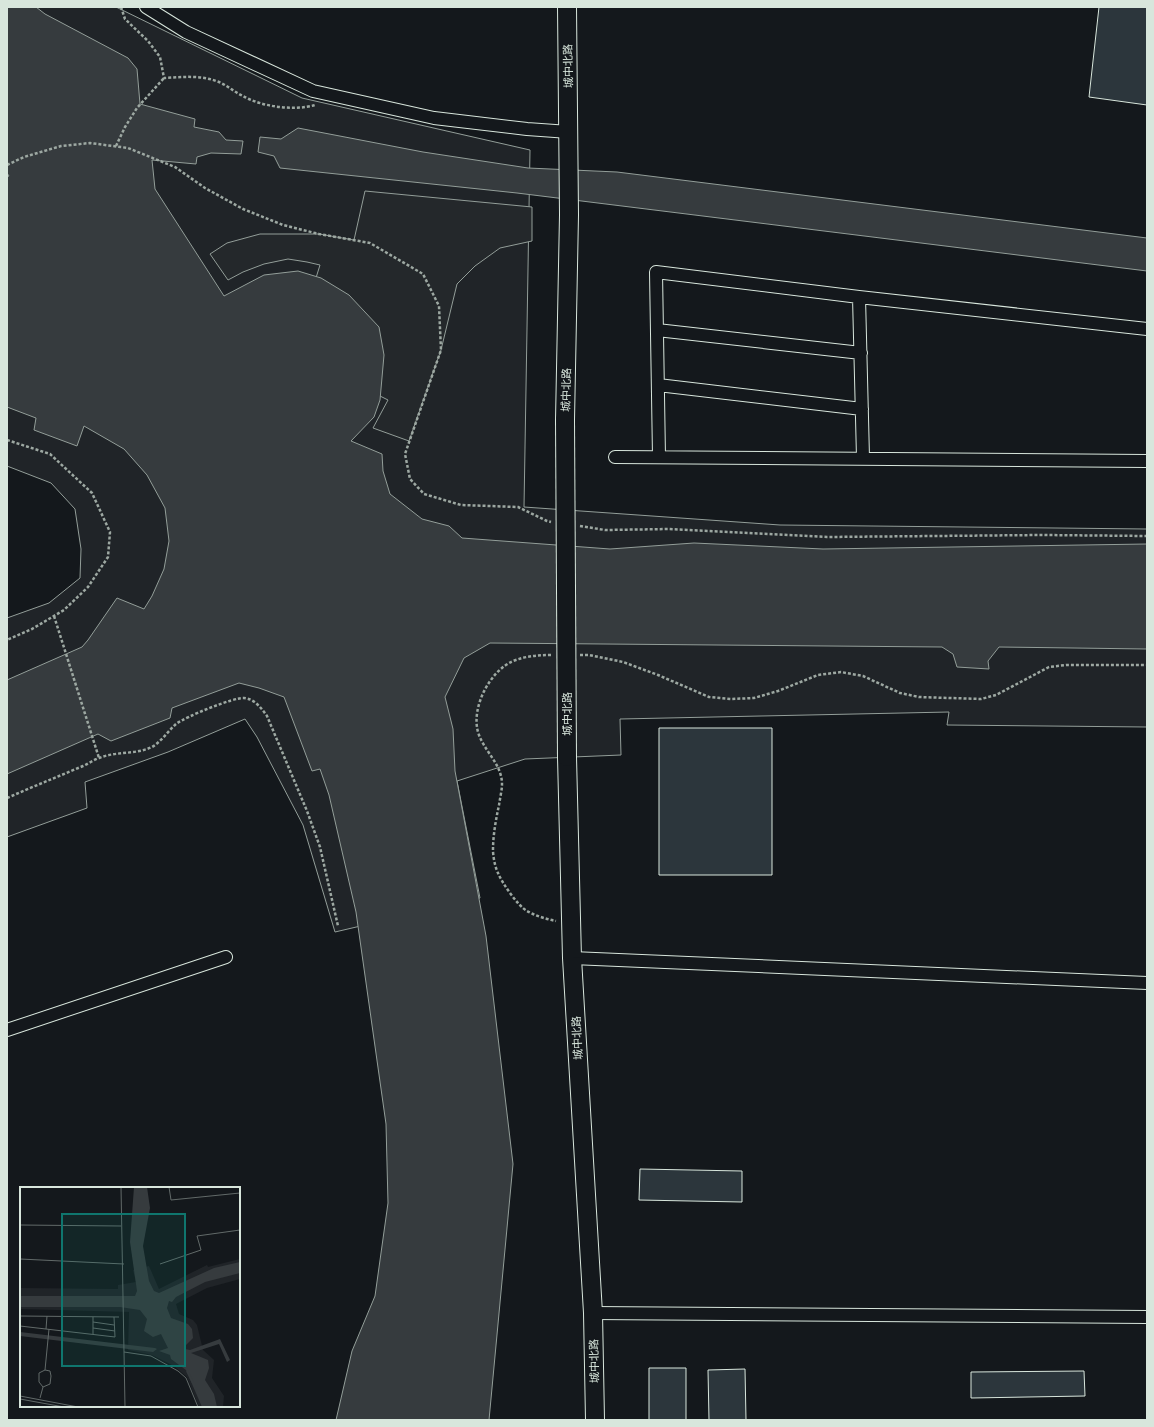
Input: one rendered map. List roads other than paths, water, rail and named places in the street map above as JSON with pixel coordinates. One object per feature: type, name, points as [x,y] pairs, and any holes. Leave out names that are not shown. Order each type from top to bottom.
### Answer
[{"type":"street","points":[[146,7],[186,32],[313,91],[434,118],[527,129],[569,140]]},
{"type":"street","name":"城中北路","points":[[567,7],[569,140],[565,420],[567,757],[572,958],[593,1313],[595,1420]]},
{"type":"street","points":[[659,457],[656,272],[859,297],[1147,329]]},
{"type":"street","points":[[859,297],[863,458]]},
{"type":"street","points":[[657,330],[861,353]]},
{"type":"street","points":[[658,385],[862,409]]},
{"type":"street","points":[[615,457],[1147,461]]},
{"type":"street","points":[[7,1030],[226,957]]},
{"type":"street","points":[[572,958],[1147,983]]},
{"type":"street","points":[[593,1313],[1147,1317]]}]
